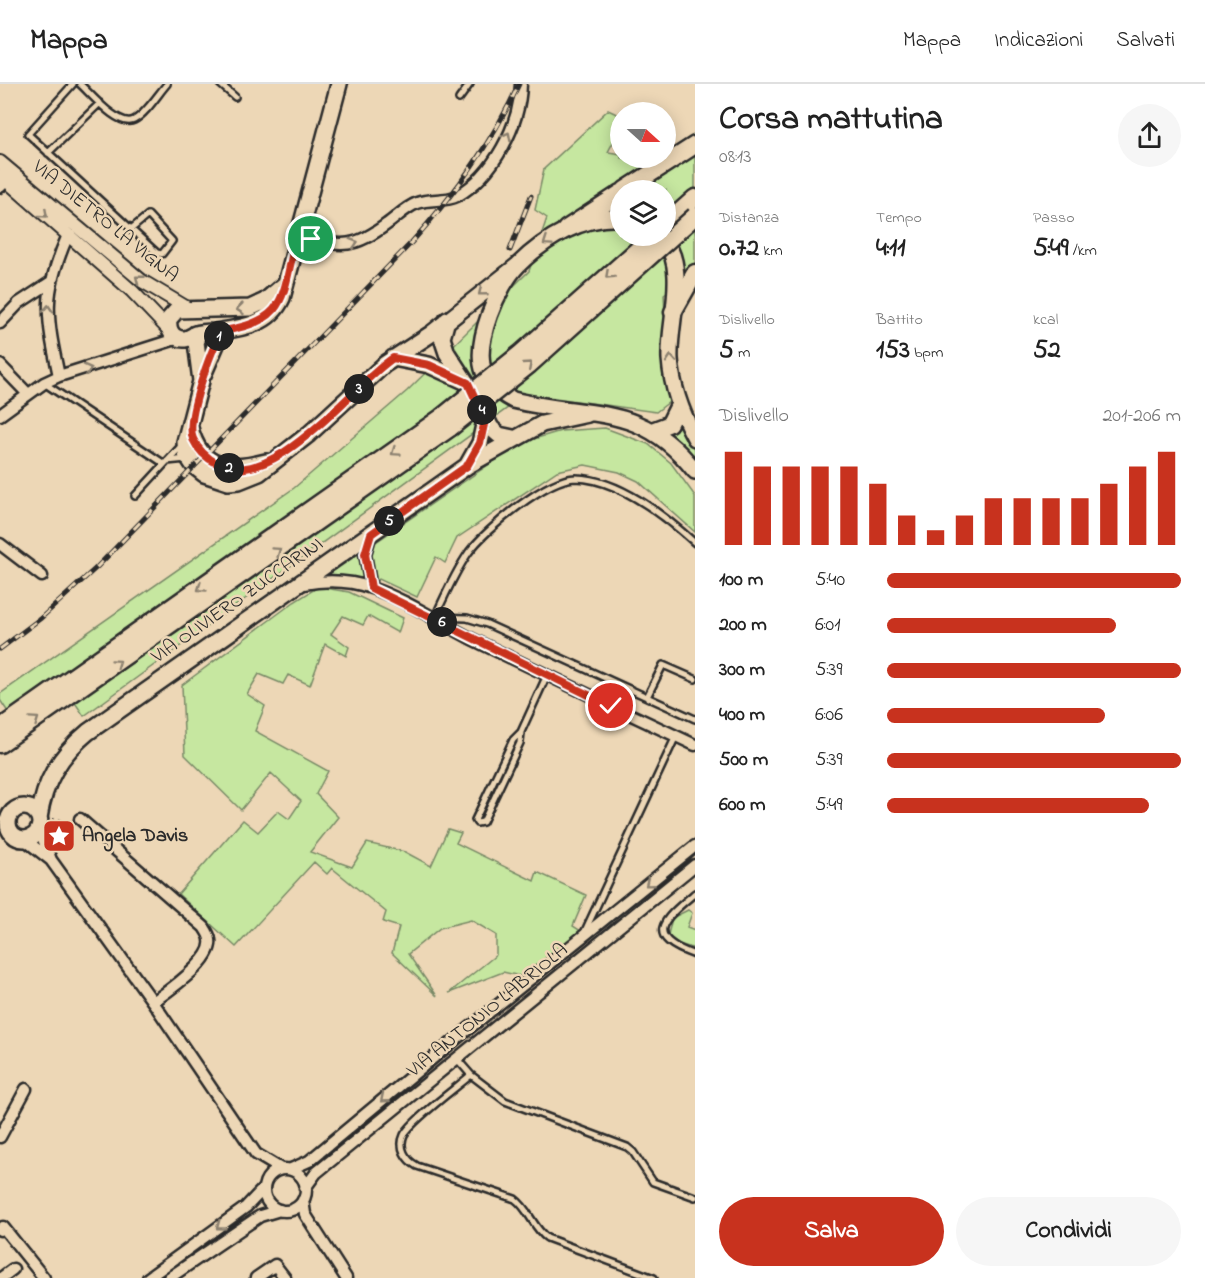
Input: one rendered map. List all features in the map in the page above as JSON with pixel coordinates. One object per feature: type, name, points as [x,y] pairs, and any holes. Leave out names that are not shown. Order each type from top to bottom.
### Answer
[{"type":"highway","points":[[641,180],[695,145]]},
{"type":"highway","points":[[676,215],[695,198]]},
{"type":"highway","points":[[566,230],[610,200]]},
{"type":"highway","points":[[0,744],[65,691],[529,365],[695,216]]},
{"type":"highway","points":[[446,423],[642,246]]},
{"type":"highway","points":[[673,312],[695,273]]},
{"type":"highway","points":[[0,728],[65,691]]},
{"type":"main road","points":[[174,334],[190,338],[195,334],[243,328],[266,319],[278,308],[339,84]]},
{"type":"main road","points":[[222,331],[212,349],[187,435],[189,459],[204,474],[228,482],[248,479],[309,434],[393,358],[566,230],[591,221],[610,219]]},
{"type":"main road","points":[[666,246],[675,267],[670,360],[678,406],[695,438]]},
{"type":"main road","points":[[517,266],[488,321],[481,356],[484,373],[501,393],[513,400],[630,420],[653,430],[676,449],[695,471]]},
{"type":"main road","points":[[200,386],[191,360],[169,322],[172,314],[180,309],[250,308],[265,301],[284,285]]},
{"type":"main road","points":[[189,309],[199,320],[195,334],[200,386]]},
{"type":"main road","points":[[448,319],[443,328],[444,346],[468,383],[485,420],[496,433],[513,438]]},
{"type":"main road","points":[[393,358],[429,365],[468,383]]},
{"type":"main road","points":[[653,430],[669,424],[678,406]]},
{"type":"main road","name":"VIA OLIVIERO ZUCCARINI","points":[[11,811],[46,783],[63,756],[88,732],[467,466],[478,462],[513,438],[543,424],[588,414]]},
{"type":"main road","name":"VIA OLIVIERO ZUCCARINI","points":[[467,466],[480,443],[485,420]]},
{"type":"main road","points":[[187,435],[192,437],[203,453],[221,466],[233,469],[244,468],[272,461]]},
{"type":"main road","name":"VIA OLIVIERO ZUCCARINI","points":[[43,822],[46,783]]},
{"type":"main road","points":[[29,808],[43,822],[33,836],[12,833],[9,820],[11,811],[29,808]]},
{"type":"street","points":[[297,236],[345,246],[360,242],[419,202],[455,197],[464,191],[492,162],[509,134],[520,100],[521,84]]},
{"type":"street","name":"VIA DIETRO LA VIGNA","points":[[0,162],[142,281],[189,309]]},
{"type":"street","name":"VIA DIETRO LA VIGNA","points":[[2,181],[132,291],[174,334]]},
{"type":"street","points":[[59,376],[47,320],[51,282],[68,235]]},
{"type":"street","points":[[0,323],[19,303],[51,282]]},
{"type":"street","points":[[0,415],[44,383],[59,376],[103,365],[174,334]]},
{"type":"street","points":[[0,365],[28,394]]},
{"type":"street","points":[[371,534],[365,554],[371,588]]},
{"type":"street","points":[[0,544],[42,576]]},
{"type":"street","points":[[300,584],[337,582],[371,588],[435,617],[457,632],[695,745]]},
{"type":"street","points":[[80,819],[204,927],[211,940],[208,952],[181,982],[153,1002]]},
{"type":"street","points":[[43,822],[51,860]]},
{"type":"street","points":[[12,833],[51,860],[153,1002],[260,1158],[270,1204],[305,1214]]},
{"type":"street","name":"VIA ANTONIO LABRIOLA","points":[[286,1169],[309,1161],[695,846]]},
{"type":"street","name":"VIA ANTONIO LABRIOLA","points":[[306,1188],[316,1173],[695,865]]},
{"type":"street","points":[[0,1137],[26,1089]]},
{"type":"street","points":[[260,1158],[302,1178],[306,1188],[303,1200],[305,1214],[346,1278]]},
{"type":"street","points":[[148,1278],[246,1207],[275,1171],[286,1169]]},
{"type":"street","points":[[169,1278],[260,1216],[285,1210],[303,1200]]},
{"type":"street","points":[[1,1227],[44,1278]]},
{"type":"street","points":[[256,1278],[274,1265],[285,1278]]},
{"type":"street","points":[[1,1278],[13,1269]]},
{"type":"lane","points":[[73,84],[27,133],[130,230],[158,254],[162,254],[172,241],[148,215],[130,230]]},
{"type":"lane","points":[[80,84],[119,119],[132,121],[167,84]]},
{"type":"lane","points":[[220,84],[235,98]]},
{"type":"lane","points":[[459,99],[470,84]]},
{"type":"lane","points":[[48,153],[100,103]]},
{"type":"lane","points":[[44,383],[165,462],[189,459]]},
{"type":"lane","points":[[135,496],[187,435]]},
{"type":"lane","points":[[695,543],[663,514],[646,503],[591,481],[577,478],[564,480],[518,505],[471,549],[448,588],[435,617],[458,617],[487,624],[695,719]]},
{"type":"lane","points":[[647,697],[663,665],[695,679]]},
{"type":"lane","points":[[521,732],[515,736],[508,750],[475,820],[477,823],[482,823],[520,743],[521,732],[547,675]]},
{"type":"lane","name":"VIA ANTONIO LABRIOLA","points":[[582,937],[676,736]]},
{"type":"lane","points":[[695,893],[668,916],[663,927],[665,939],[669,944],[695,955]]},
{"type":"lane","points":[[457,1059],[471,1075],[504,1101],[607,1138],[627,1148],[633,1152],[653,1182],[695,1197]]},
{"type":"lane","points":[[471,1075],[408,1129],[402,1143],[403,1150],[411,1162],[515,1199],[523,1204],[540,1233],[547,1238],[654,1278]]},
{"type":"path","points":[[43,822],[64,820]]},
{"type":"green space","points":[[608,110],[610,111],[610,148],[608,152],[610,152],[610,168],[676,168],[676,146],[695,134],[695,272],[664,294],[669,402],[656,412],[527,394],[84,716],[59,679],[8,712],[0,700],[0,694],[294,488],[407,391],[529,271],[547,218],[535,210],[544,169]]},
{"type":"green space","points":[[680,424],[695,450],[695,461],[669,434]]},
{"type":"green space","points":[[605,428],[648,444],[671,463],[695,496],[695,532],[638,481],[619,472],[585,465],[557,471],[457,538],[445,563],[436,557],[417,597],[379,579],[367,587],[329,581],[328,575],[520,443],[561,431]]},
{"type":"green space","points":[[318,587],[349,592],[403,618],[398,633],[368,616],[363,625],[343,616],[331,634],[349,647],[346,656],[325,644],[310,685],[288,675],[283,684],[259,674],[247,694],[265,706],[255,731],[328,771],[316,794],[338,817],[310,852],[352,867],[367,843],[405,852],[431,866],[448,829],[461,833],[456,843],[534,881],[537,872],[586,895],[573,926],[584,933],[520,976],[503,972],[449,993],[496,955],[496,935],[471,920],[440,928],[408,954],[437,996],[392,953],[399,927],[383,922],[386,912],[332,868],[327,874],[314,862],[236,947],[178,894],[243,820],[258,832],[278,811],[289,819],[301,801],[271,773],[241,810],[185,755],[182,685],[294,602]]},
{"type":"green space","points":[[688,910],[692,913],[687,927],[695,930],[695,949],[679,944],[668,935],[672,918]]},
{"type":"railway","points":[[0,649],[41,618],[97,567],[411,243],[471,168],[497,127],[519,84]]},
{"type":"railway","points":[[510,250],[531,196]]},
{"type":"place","name":"Angela Davis","points":[[59,836]]},
{"type":"route","points":[[311,239],[297,236],[278,308],[266,319],[256,324],[222,331],[216,341],[201,381],[190,428],[196,444],[212,461],[233,469],[272,461],[309,434],[393,358],[429,365],[468,383],[483,410],[485,420],[476,454],[467,466],[371,534],[365,554],[371,588],[435,617],[457,632],[611,706]]}]
